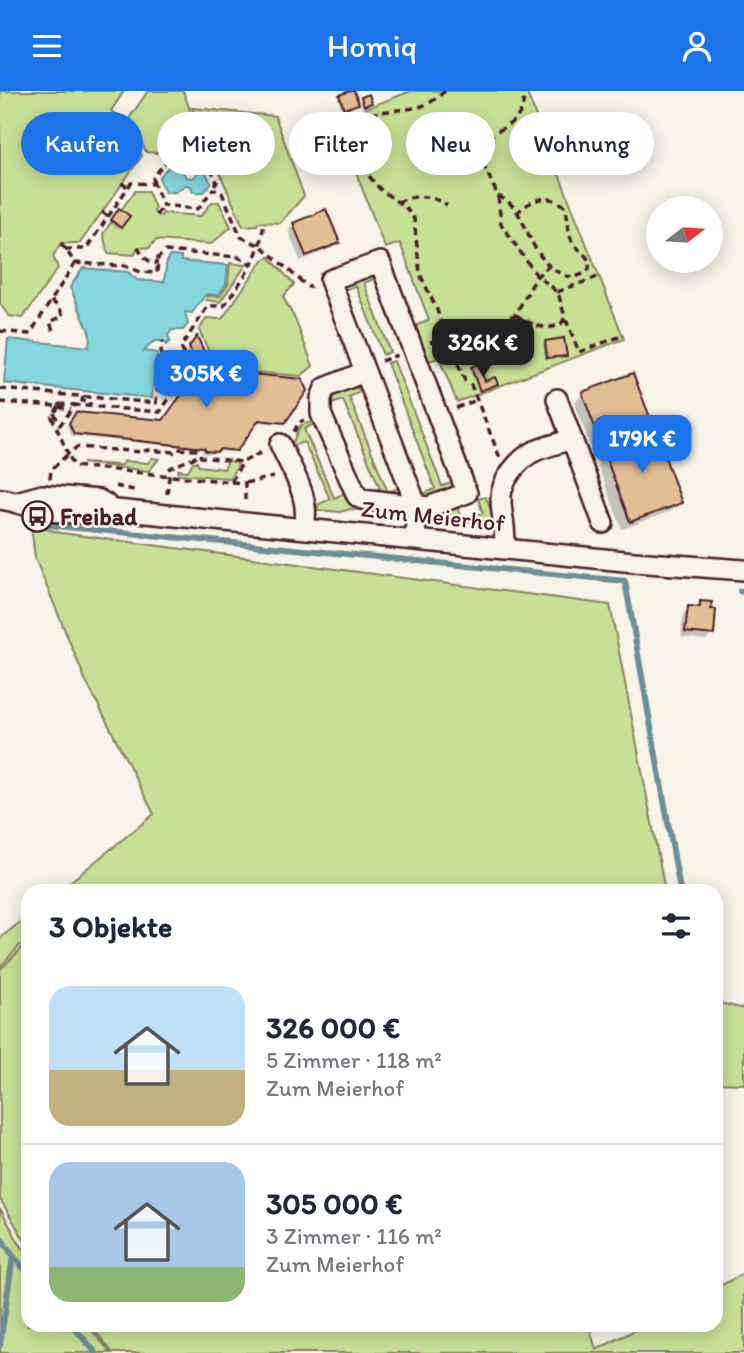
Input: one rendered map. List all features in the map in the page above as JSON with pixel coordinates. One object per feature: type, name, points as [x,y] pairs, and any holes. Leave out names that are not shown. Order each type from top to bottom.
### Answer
[{"type":"street","points":[[364,372],[325,388],[321,398],[321,414],[357,496],[362,499],[417,507],[428,507],[467,493],[380,262],[330,281],[417,507],[415,539]]},
{"type":"street","points":[[558,400],[603,523]]},
{"type":"street","points":[[504,548],[506,531],[500,501],[501,489],[507,478],[535,451],[572,439]]},
{"type":"street","points":[[280,444],[306,501],[304,527]]},
{"type":"street","name":"Zum Meierhof","points":[[10,500],[42,495],[68,497],[99,500],[116,510],[634,562],[744,569]]},
{"type":"path","points":[[445,91],[423,106],[367,114],[356,122],[351,142],[369,176],[414,219],[420,274],[438,310],[446,337],[465,381],[471,385],[507,478]]},
{"type":"path","points":[[523,91],[520,114],[514,122],[483,143],[479,155],[498,196],[501,224],[537,277],[556,292],[579,352],[619,337]]},
{"type":"path","points":[[157,172],[153,178],[154,184],[163,205]]},
{"type":"path","points":[[163,205],[198,209],[214,189],[217,182],[214,175]]},
{"type":"path","points":[[121,183],[128,187]]},
{"type":"path","points":[[65,249],[86,249],[131,183],[154,184]]},
{"type":"path","points":[[214,189],[222,193],[241,237],[261,246],[296,278]]},
{"type":"path","points":[[398,202],[419,196],[430,197],[447,205]]},
{"type":"path","points":[[498,196],[507,200],[518,212],[538,253],[549,266],[559,274],[577,278],[585,273],[590,265],[586,254],[576,247],[572,239],[565,206],[557,200],[535,199],[518,212]]},
{"type":"path","points":[[156,215],[163,205]]},
{"type":"path","points":[[102,212],[108,216]]},
{"type":"path","points":[[264,222],[261,246],[253,264],[223,306],[208,306],[181,347],[190,367],[160,412],[60,404],[52,417],[74,466],[78,467],[245,483],[293,473]]},
{"type":"path","points":[[61,243],[75,263]]},
{"type":"path","points":[[138,247],[144,257],[158,263]]},
{"type":"path","points":[[75,263],[125,265],[141,272],[157,273],[158,258],[166,251],[238,257],[253,264]]},
{"type":"path","points":[[0,331],[30,334],[75,263]]},
{"type":"path","points":[[446,337],[515,315],[537,277],[549,266]]},
{"type":"path","points":[[556,292],[597,277]]},
{"type":"path","points":[[51,301],[60,307],[63,316],[50,322],[54,333]]},
{"type":"path","points":[[515,315],[548,328],[568,321]]},
{"type":"path","points":[[71,409],[1,401],[2,389],[156,403],[162,341]]},
{"type":"path","points":[[160,360],[169,363],[175,373]]},
{"type":"path","points":[[159,379],[168,379],[175,373],[187,373]]},
{"type":"path","points":[[174,393],[180,396]]},
{"type":"path","points":[[83,397],[82,401],[89,402],[92,406]]},
{"type":"path","points":[[54,413],[60,425],[75,405]]},
{"type":"path","points":[[50,481],[51,470],[77,447],[142,452],[198,450],[200,455],[211,459],[243,462],[291,439],[298,423],[321,414]]},
{"type":"path","points":[[211,451],[211,459]]},
{"type":"path","points":[[167,494],[170,468],[200,455]]},
{"type":"path","points":[[231,482],[243,462]]},
{"type":"path","points":[[77,475],[78,467]]},
{"type":"path","points":[[245,483],[245,501]]},
{"type":"green space","points":[[0,91],[124,91],[113,112],[21,112],[21,175],[128,175],[80,243],[61,243],[53,256],[58,268],[23,318],[9,316],[0,304]]},
{"type":"green space","points":[[148,91],[183,91],[191,112],[157,112],[157,153],[146,152],[143,145],[143,112],[133,112]]},
{"type":"green space","points":[[411,91],[526,91],[534,112],[509,112],[509,175],[559,175],[624,339],[457,402],[439,358],[428,361],[415,326],[429,320],[400,243],[385,248],[357,175],[392,175],[392,112],[357,112]]},
{"type":"green space","points":[[192,108],[234,112],[194,112]]},
{"type":"green space","points":[[275,116],[289,155],[289,175],[296,175],[304,196],[280,223],[258,222],[257,225],[243,226],[221,175],[275,175]]},
{"type":"green space","points":[[135,191],[148,191],[155,208],[153,210],[156,215],[161,216],[163,213],[201,216],[212,202],[219,202],[231,227],[211,244],[156,240],[149,248],[138,247],[134,255],[108,253],[103,234],[112,221],[121,227],[121,210]]},
{"type":"green space","points":[[269,257],[294,284],[283,297],[295,319],[313,366],[301,376],[217,369],[199,330],[207,318],[222,319],[263,260]]},
{"type":"green space","points":[[230,263],[246,265],[220,302],[206,300],[207,296],[220,296],[228,285]]},
{"type":"green space","points":[[374,274],[376,278],[364,283],[390,352],[383,355],[356,286],[344,290],[343,286]]},
{"type":"green space","points":[[394,361],[442,486],[454,482],[455,488],[425,499],[423,494],[435,489],[387,363]]},
{"type":"green space","points":[[350,388],[362,391],[349,397],[388,492],[401,487],[398,496],[367,493],[380,488],[343,400],[329,405],[333,395]]},
{"type":"green space","points":[[315,420],[316,423],[304,429],[334,498],[347,492],[354,505],[407,512],[412,516],[350,509],[340,512],[318,510],[317,505],[330,499],[304,442],[290,447],[289,444],[293,442],[300,426]]},
{"type":"green space","points":[[152,458],[159,459],[149,471],[82,463],[121,465],[125,461],[148,463]]},
{"type":"green space","points":[[228,461],[236,462],[238,466],[229,478],[179,474],[178,470],[188,471],[193,462],[197,462],[199,466],[224,469]]},
{"type":"green space","points":[[486,497],[496,524],[436,520],[434,518],[457,507],[462,521],[483,513],[478,499]]},
{"type":"green space","points":[[31,525],[61,533],[610,605],[664,884],[68,884],[154,814],[85,679],[35,558]]},
{"type":"green space","points":[[21,922],[21,944],[0,967],[0,938]]},
{"type":"green space","points":[[21,949],[21,1234],[0,1199],[0,970]]},
{"type":"green space","points":[[723,1004],[744,1009],[744,1084],[723,1083]]},
{"type":"green space","points":[[0,1208],[21,1245],[21,1332],[93,1332],[111,1353],[0,1353]]},
{"type":"green space","points":[[744,1273],[744,1353],[113,1353],[96,1332],[591,1332],[596,1350],[631,1332],[723,1332],[723,1284]]},
{"type":"water","points":[[161,175],[185,175],[192,178],[195,175],[207,175],[211,183],[204,192],[193,192],[191,186],[185,185],[176,192],[165,192],[159,178]]},
{"type":"water","points":[[170,256],[181,257],[181,261],[228,265],[226,285],[218,295],[206,294],[192,313],[185,312],[188,324],[183,330],[172,330],[168,335],[170,341],[166,345],[164,341],[154,341],[144,351],[157,353],[152,398],[4,383],[8,339],[89,347],[90,334],[70,287],[83,268],[128,272],[137,280],[164,282]]},
{"type":"building","points":[[354,91],[359,104],[344,109],[339,95]]},
{"type":"building","points":[[369,94],[372,103],[364,106],[361,97]]},
{"type":"building","points":[[119,208],[130,216],[121,228],[111,220]]},
{"type":"building","points":[[326,209],[340,243],[306,256],[293,223]]},
{"type":"building","points":[[197,336],[207,358],[205,361],[209,370],[302,379],[307,391],[285,423],[259,420],[237,451],[206,451],[204,448],[74,434],[69,423],[76,412],[163,420],[199,370],[189,347]]},
{"type":"building","points":[[564,338],[567,356],[547,358],[545,341]]},
{"type":"building","points":[[478,364],[485,381],[495,377],[498,384],[480,391],[471,367]]},
{"type":"building","points":[[633,373],[654,428],[602,447],[582,392]]},
{"type":"building","points":[[654,428],[682,503],[630,522],[602,447]]},
{"type":"building","points":[[700,601],[712,602],[711,609],[716,609],[714,635],[685,632],[688,606],[700,607]]},
{"type":"waterway","points":[[46,525],[625,581],[679,884]]},
{"type":"waterway","points":[[740,591],[744,592]]},
{"type":"waterway","points":[[0,1237],[13,1256],[0,1345]]},
{"type":"waterway","points":[[13,1256],[21,1265]]},
{"type":"waterway","points":[[78,1332],[96,1353]]},
{"type":"place","name":"Freibad","points":[[37,517]]}]
